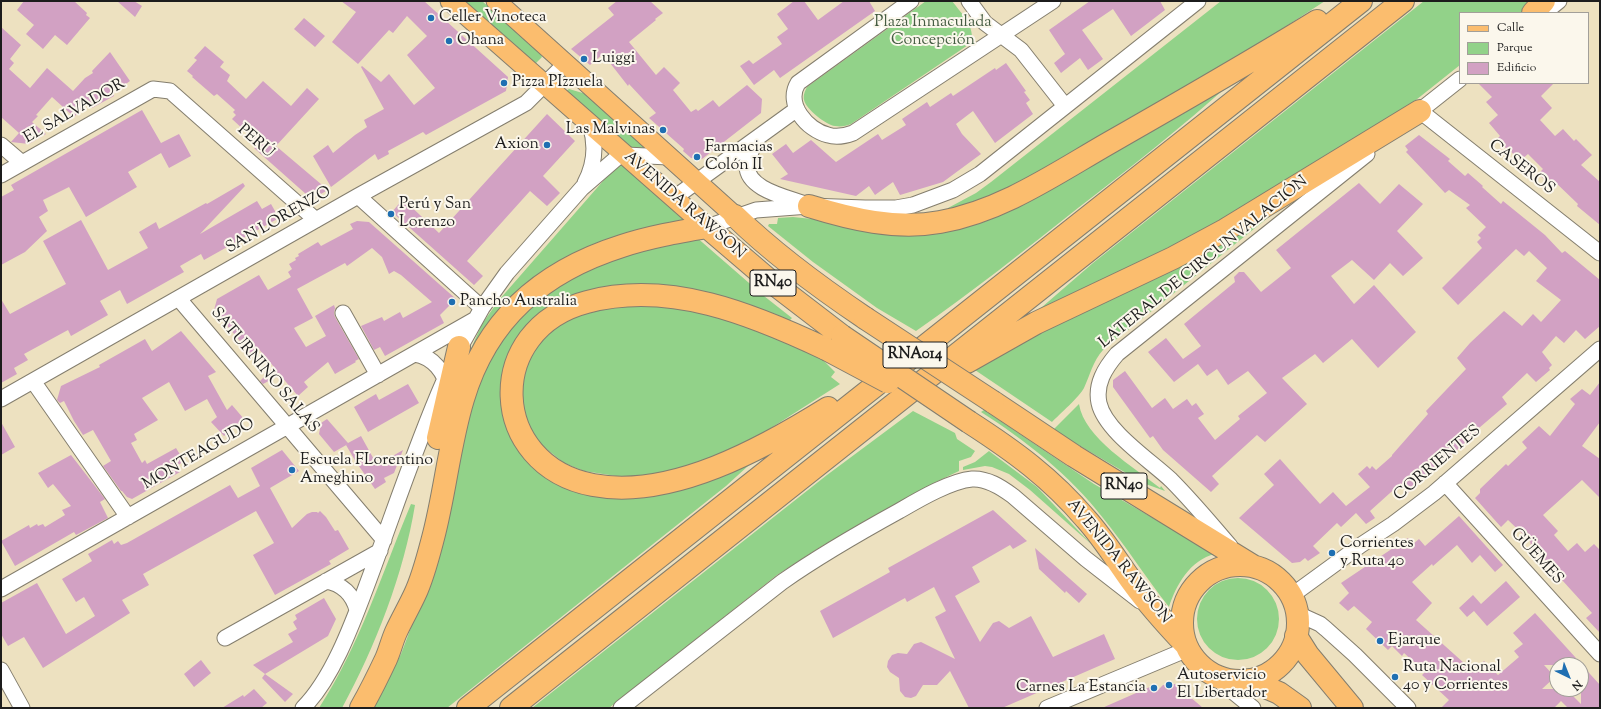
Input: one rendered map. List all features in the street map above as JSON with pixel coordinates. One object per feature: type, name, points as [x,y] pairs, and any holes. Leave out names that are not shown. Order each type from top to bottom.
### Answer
[{"type":"highway","points":[[809,206],[863,220],[913,224],[939,222],[966,216],[994,207],[1031,188],[1124,135],[1281,43],[1349,1]]},
{"type":"highway","name":"RNA014","points":[[468,708],[1361,1]]},
{"type":"highway","name":"RNA014","points":[[511,708],[1403,1]]},
{"type":"highway","points":[[1534,12],[1544,1]]},
{"type":"highway","points":[[873,422],[926,387],[1003,341],[1036,323],[1173,258],[1225,230],[1420,111]]},
{"type":"highway","name":"AVENIDA RAWSON","points":[[735,216],[776,254],[865,318],[1074,456],[1247,562]]},
{"type":"highway","points":[[396,632],[416,593],[427,562],[434,536],[457,422],[468,384],[483,351],[502,322],[530,293],[574,265],[606,251],[637,241],[707,226]]},
{"type":"highway","name":"AVENIDA RAWSON","points":[[707,226],[769,280],[834,342],[962,418],[1019,455],[1044,476],[1072,503],[1100,536],[1158,615],[1187,647]]},
{"type":"highway","points":[[834,342],[763,321],[740,312],[695,300],[642,295],[597,299],[575,306],[551,319],[532,334],[515,366],[512,377],[511,390],[514,414],[519,428],[533,452],[543,461],[566,476],[593,485],[623,487],[648,485],[679,479],[726,462],[779,438],[862,386],[973,309]]},
{"type":"highway","points":[[360,708],[387,658],[396,632],[419,535],[447,385],[459,347]]},
{"type":"highway","name":"RN40","points":[[1247,562],[1268,572],[1284,584],[1295,605],[1296,636],[1291,650],[1283,661],[1262,677],[1237,681],[1215,675],[1196,661],[1187,647],[1183,635],[1182,619],[1185,603],[1193,588],[1204,577],[1218,568],[1234,564],[1249,565],[1247,562]]},
{"type":"highway","points":[[1296,636],[1308,656],[1352,708]]},
{"type":"highway","name":"RN40","points":[[1249,680],[1279,693],[1300,708]]},
{"type":"main road","name":"AVENIDA RAWSON","points":[[450,1],[544,85],[707,226]]},
{"type":"main road","name":"AVENIDA RAWSON","points":[[496,1],[735,216]]},
{"type":"street","points":[[911,1],[798,83],[794,94],[797,109],[806,121],[820,133],[838,137],[853,133],[1053,1]]},
{"type":"street","points":[[969,1],[985,23],[1022,50],[1064,106]]},
{"type":"street","points":[[707,226],[756,210],[809,206],[896,208],[913,205],[936,197],[962,185],[980,174],[1198,1]]},
{"type":"street","points":[[1545,12],[1558,1]]},
{"type":"street","name":"SAN LORENZO","points":[[1,399],[358,196],[526,103],[566,63]]},
{"type":"street","name":"LATERAL DE CIRCUNVALACIÓN","points":[[1247,562],[1170,480],[1121,436],[1110,424],[1099,403],[1098,395],[1101,378],[1105,369],[1117,354],[1459,80]]},
{"type":"street","name":"EL SALVADOR","points":[[1,175],[153,89],[170,91]]},
{"type":"street","name":"PERÚ","points":[[170,91],[316,220]]},
{"type":"street","points":[[674,198],[797,109]]},
{"type":"street","name":"CASEROS","points":[[1420,111],[1600,253]]},
{"type":"street","points":[[582,188],[592,170],[594,158],[594,137],[590,125]]},
{"type":"street","points":[[758,137],[747,164],[751,179],[765,189],[809,206]]},
{"type":"street","points":[[1,145],[22,163]]},
{"type":"street","points":[[459,347],[478,314],[507,273],[582,188],[616,158],[625,155],[669,156]]},
{"type":"street","points":[[358,196],[478,314]]},
{"type":"street","name":"SATURNINO SALAS","points":[[179,299],[287,426],[382,546]]},
{"type":"street","points":[[343,313],[378,375]]},
{"type":"street","name":"MONTEAGUDO","points":[[1,588],[415,354],[478,314]]},
{"type":"street","name":"CORRIENTES","points":[[1295,605],[1361,545],[1393,524],[1445,483],[1600,349]]},
{"type":"street","points":[[304,708],[329,671],[358,610],[430,413],[447,385],[441,371],[433,362],[424,356],[415,354]]},
{"type":"street","points":[[33,381],[128,517]]},
{"type":"street","points":[[622,708],[782,582],[806,565],[854,536],[923,498],[950,486],[971,480],[990,482],[1001,487],[1086,559],[1158,615]]},
{"type":"street","name":"GÜEMES","points":[[1445,483],[1600,654]]},
{"type":"street","points":[[225,638],[326,581],[382,546]]},
{"type":"street","points":[[326,581],[336,584],[344,589],[351,596],[358,610]]},
{"type":"street","points":[[1295,605],[1326,629],[1355,655],[1408,708]]},
{"type":"street","points":[[1047,708],[1187,647]]},
{"type":"street","points":[[1205,669],[1253,708]]},
{"type":"street","points":[[1,670],[22,708]]},
{"type":"green space","points":[[461,1],[482,1],[540,53],[542,57],[535,64]]},
{"type":"green space","name":"Plaza Inmaculada Concepción","points":[[926,1],[952,1],[970,26],[972,37],[971,43],[851,124],[845,126],[831,125],[822,120],[808,108],[804,100],[807,87]]},
{"type":"green space","points":[[1221,1],[1325,1],[1262,42],[1011,187],[966,207],[948,208],[976,193],[991,182]]},
{"type":"green space","points":[[1424,1],[1534,1],[1523,12],[1459,12],[1459,66],[1397,115],[1243,212],[1034,314],[1093,263]]},
{"type":"green space","points":[[1231,83],[1117,178],[998,271],[916,331],[877,308],[813,262],[768,226],[769,224],[777,224],[778,218],[793,217],[919,230]]},
{"type":"green space","points":[[569,89],[586,94],[647,148],[630,148],[566,91]]},
{"type":"green space","points":[[620,164],[683,218],[683,220],[529,286],[457,380],[482,324],[499,300],[617,165]]},
{"type":"green space","points":[[1300,192],[1103,350],[1094,363],[1082,391],[1052,422],[975,370],[1004,351]]},
{"type":"green space","points":[[695,236],[764,296],[792,318],[787,323],[689,292],[551,309],[505,411],[580,487],[759,456],[726,486],[447,708],[374,708],[401,654],[429,580],[473,387],[517,314],[586,265]]},
{"type":"green space","points":[[639,305],[682,308],[734,321],[818,355],[835,372],[831,377],[840,384],[760,435],[735,448],[703,461],[668,471],[639,476],[616,476],[584,471],[564,463],[539,443],[524,418],[522,383],[529,356],[551,329],[587,311]]},
{"type":"green space","points":[[1079,404],[1083,417],[1090,429],[1100,440],[1124,461],[1160,488],[1161,486],[1165,491],[1143,483],[1053,430]]},
{"type":"green space","points":[[984,410],[1094,484],[1215,554],[1198,562],[1185,574],[1169,607],[1111,529],[1076,487],[1031,447],[981,412]]},
{"type":"green space","points":[[913,411],[955,433],[957,439],[975,451],[971,457],[959,461],[959,471],[936,482],[822,546],[777,575],[609,708],[532,708],[827,475]]},
{"type":"green space","points":[[989,451],[1037,487],[1091,544],[1030,490],[1009,474],[992,467],[985,466],[963,470],[963,467],[975,462]]},
{"type":"green space","points":[[411,504],[415,505],[404,557],[387,610],[366,661],[342,708],[319,708],[347,659],[370,608]]},
{"type":"green space","points":[[1238,578],[1254,581],[1267,590],[1276,603],[1279,619],[1276,635],[1267,648],[1254,657],[1238,660],[1222,657],[1209,648],[1200,635],[1197,619],[1200,603],[1209,590],[1222,581]]},
{"type":"building","points":[[24,1],[74,1],[87,13],[86,15],[90,18],[67,45],[55,35],[43,49],[26,34],[34,25],[17,10]]},
{"type":"building","points":[[117,1],[134,1],[142,6],[135,17]]},
{"type":"building","points":[[341,1],[424,1],[508,77],[506,91],[426,135],[423,132],[388,151],[389,154],[378,160],[375,154],[331,187],[313,156],[328,145],[333,153],[367,127],[364,120],[384,109],[361,67],[362,66],[381,82],[389,74],[414,105],[435,88],[407,55],[427,36],[407,16],[393,33],[389,30],[358,64],[332,42],[356,12]]},
{"type":"building","points":[[617,1],[650,1],[663,13],[629,42],[656,75],[664,67],[680,83],[673,90],[691,112],[696,109],[698,111],[713,100],[719,107],[747,85],[762,99],[761,113],[702,159],[691,158],[683,151],[684,149],[649,118],[656,113],[629,84],[628,86],[603,54],[590,65],[571,49],[614,15],[608,8]]},
{"type":"building","points":[[794,1],[804,1],[818,20],[844,1],[869,1],[875,11],[780,78],[774,70],[754,85],[740,66],[749,60],[753,64],[782,44],[777,37],[788,29],[777,14]]},
{"type":"building","points":[[1090,1],[1160,1],[1165,10],[1131,36],[1113,9],[1082,30],[1103,59],[1088,70],[1080,58],[1061,73],[1054,63],[1065,54],[1049,30]]},
{"type":"building","points":[[304,18],[325,36],[315,47],[294,29]]},
{"type":"building","points":[[1,27],[21,45],[10,59],[14,63],[9,69],[30,88],[47,68],[73,91],[85,78],[93,73],[92,71],[110,52],[130,81],[113,93],[114,96],[92,108],[87,104],[74,117],[52,97],[36,115],[38,116],[32,122],[46,134],[29,144],[11,142],[19,133],[1,117]]},
{"type":"building","points":[[205,46],[224,62],[220,67],[230,75],[227,81],[246,99],[263,81],[291,106],[307,88],[319,99],[276,146],[328,190],[319,195],[307,195],[254,148],[258,143],[232,119],[236,115],[233,112],[235,110],[217,94],[214,96],[192,77],[193,76],[187,71],[197,60],[194,58]]},
{"type":"building","points":[[1006,63],[1026,91],[1024,92],[1030,100],[1026,103],[1033,114],[995,143],[973,111],[956,124],[962,134],[981,154],[943,182],[900,195],[893,182],[875,195],[869,186],[856,196],[780,179],[788,174],[772,154],[786,144],[793,153],[811,140],[836,162],[878,134],[882,140],[906,125],[902,119],[927,102],[930,107],[951,93],[953,96],[995,68],[996,70]]},
{"type":"building","points":[[1479,84],[1553,84],[1541,96],[1552,108],[1540,120],[1555,136],[1563,129],[1574,141],[1576,139],[1592,155],[1581,165],[1600,182],[1600,225],[1577,206],[1578,204],[1554,181],[1550,184],[1538,174],[1543,169],[1528,154],[1521,160],[1496,140],[1500,136],[1489,123],[1498,115],[1486,102],[1492,97]]},
{"type":"building","points":[[142,110],[161,143],[179,134],[191,156],[169,168],[161,153],[128,172],[137,187],[86,217],[69,187],[43,200],[48,211],[39,217],[47,231],[25,252],[1,265],[1,197],[14,190],[11,185]]},
{"type":"building","points":[[547,114],[575,141],[543,176],[560,193],[547,206],[530,191],[467,261],[483,276],[474,285],[392,212],[403,199],[439,233]]},
{"type":"building","points":[[1419,135],[1450,159],[1448,161],[1465,176],[1468,173],[1501,204],[1503,201],[1545,235],[1562,253],[1565,251],[1600,280],[1600,326],[1585,339],[1576,330],[1564,343],[1556,336],[1542,352],[1552,365],[1549,368],[1550,370],[1536,382],[1527,373],[1502,397],[1507,404],[1479,428],[1480,430],[1408,493],[1400,484],[1370,511],[1375,518],[1366,524],[1356,513],[1341,527],[1337,523],[1313,546],[1320,553],[1308,561],[1305,558],[1300,562],[1292,563],[1239,518],[1274,485],[1264,474],[1280,459],[1320,504],[1333,492],[1346,506],[1370,487],[1358,474],[1367,466],[1370,469],[1372,466],[1376,470],[1392,456],[1428,414],[1426,411],[1466,369],[1457,358],[1470,343],[1504,311],[1522,326],[1533,314],[1541,322],[1561,300],[1536,281],[1547,268],[1529,251],[1524,256],[1516,249],[1458,305],[1442,288],[1482,248],[1477,242],[1481,238],[1478,235],[1486,227],[1466,208],[1470,205],[1449,190],[1445,193],[1406,152],[1408,150],[1405,146]]},
{"type":"building","points":[[243,183],[245,186],[200,234],[257,201],[262,209],[271,204],[279,218],[204,260],[201,254],[180,266],[184,272],[127,304],[120,290],[100,301],[108,315],[71,336],[68,330],[24,354],[28,360],[14,368],[17,374],[1,383],[1,299],[10,314],[66,284],[43,241],[81,220],[108,270],[148,248],[139,232],[156,222],[159,229]]},
{"type":"building","points":[[1359,183],[1380,204],[1399,184],[1423,204],[1397,231],[1423,258],[1403,276],[1390,263],[1374,280],[1352,260],[1331,276],[1354,304],[1374,285],[1416,332],[1378,368],[1352,339],[1323,363],[1315,354],[1282,378],[1307,404],[1265,442],[1257,435],[1212,476],[1219,484],[1211,492],[1163,450],[1153,436],[1150,438],[1113,387],[1113,380],[1125,371],[1152,408],[1165,398],[1173,409],[1187,399],[1192,406],[1196,403],[1204,414],[1198,418],[1215,440],[1240,419],[1238,416],[1267,393],[1248,371],[1228,385],[1217,369],[1207,376],[1198,364],[1174,382],[1148,352],[1166,338],[1183,359],[1201,346],[1184,324],[1235,282],[1234,277],[1239,272],[1244,272],[1261,292],[1291,268],[1276,250]]},
{"type":"building","points":[[357,221],[369,222],[456,299],[440,315],[444,323],[385,356],[380,347],[374,350],[361,326],[382,317],[384,321],[400,312],[403,318],[432,302],[401,275],[394,271],[389,274],[382,257],[372,248],[347,266],[345,263],[297,289],[313,318],[294,328],[306,347],[326,336],[315,316],[334,305],[335,317],[359,359],[335,374],[328,362],[304,382],[308,387],[298,396],[280,375],[263,384],[260,381],[274,367],[258,348],[250,353],[214,310],[217,299],[259,275],[268,290],[291,277],[288,272],[292,269],[289,264],[296,260],[295,258],[299,256],[298,254],[318,242],[321,246],[353,229],[350,224]]},
{"type":"building","points":[[181,331],[216,372],[208,376],[227,410],[232,405],[244,419],[224,436],[211,422],[217,417],[207,399],[185,411],[169,382],[142,398],[158,420],[134,434],[137,440],[131,443],[142,463],[145,460],[147,464],[176,448],[184,461],[177,466],[180,472],[132,499],[127,497],[121,491],[103,466],[111,461],[93,430],[83,435],[64,401],[60,403],[57,400],[61,386],[100,367],[99,365],[145,339],[152,351]]},
{"type":"building","points":[[1600,382],[1600,422],[1582,446],[1600,459],[1600,498],[1582,480],[1543,515],[1558,531],[1554,535],[1568,551],[1577,543],[1585,552],[1594,544],[1600,550],[1600,633],[1586,618],[1592,613],[1562,580],[1560,581],[1549,569],[1550,567],[1531,546],[1530,541],[1508,520],[1501,527],[1475,498],[1480,493],[1480,489],[1506,464],[1508,466],[1527,448],[1522,442],[1539,426],[1550,436],[1575,404],[1570,399],[1582,389],[1590,395]]},
{"type":"building","points":[[408,384],[419,403],[368,432],[354,407],[376,394],[379,400]]},
{"type":"building","points":[[327,419],[348,443],[361,436],[377,465],[403,450],[394,473],[384,478],[386,482],[375,489],[346,445],[334,452],[319,434],[321,423]]},
{"type":"building","points":[[1,422],[15,447],[1,455]]},
{"type":"building","points":[[282,450],[299,471],[270,488],[292,528],[307,514],[312,512],[318,513],[320,511],[335,531],[338,530],[349,549],[329,561],[331,564],[275,595],[253,555],[274,543],[256,511],[143,574],[149,585],[122,600],[130,613],[43,668],[24,637],[8,646],[1,634],[1,603],[37,583],[66,634],[95,616],[84,597],[76,602],[62,579],[92,561],[88,554],[112,540],[114,544],[118,541],[121,545],[127,543],[230,485],[238,498],[260,486],[251,468]]},
{"type":"building","points":[[71,455],[105,499],[100,502],[108,518],[76,535],[74,532],[15,566],[1,541],[29,525],[30,528],[37,524],[38,526],[43,524],[45,527],[65,515],[62,510],[71,506],[53,484],[48,488],[38,473]]},
{"type":"building","points":[[993,510],[1027,541],[1013,549],[1010,545],[972,567],[980,582],[955,596],[980,642],[993,623],[999,621],[1009,628],[1031,616],[1053,657],[1104,634],[1115,659],[1002,708],[969,708],[950,671],[937,685],[923,685],[916,696],[911,698],[905,697],[900,691],[899,678],[890,672],[887,667],[888,661],[892,655],[898,653],[907,654],[914,644],[921,642],[955,659],[935,617],[946,611],[934,587],[907,602],[905,598],[833,638],[820,611],[890,572],[888,568]]},
{"type":"building","points":[[1459,516],[1503,565],[1495,572],[1480,555],[1472,563],[1457,545],[1433,566],[1432,564],[1412,582],[1432,603],[1416,620],[1474,672],[1484,661],[1498,675],[1519,657],[1514,651],[1523,644],[1513,633],[1535,613],[1575,657],[1549,657],[1549,665],[1544,665],[1549,670],[1549,683],[1542,689],[1549,689],[1549,697],[1574,697],[1581,704],[1581,697],[1589,697],[1589,673],[1600,685],[1600,708],[1568,708],[1561,701],[1554,708],[1441,708],[1449,700],[1422,675],[1425,672],[1404,653],[1402,656],[1392,646],[1388,650],[1366,629],[1372,622],[1354,606],[1348,611],[1339,603],[1349,593],[1341,583],[1408,538],[1413,544],[1419,539],[1425,546]]},
{"type":"building","points":[[1035,548],[1087,594],[1079,603],[1066,591],[1065,593],[1039,569]]},
{"type":"building","points":[[1506,581],[1520,597],[1487,626],[1474,611],[1467,617],[1459,608],[1473,595],[1481,604]]},
{"type":"building","points":[[324,598],[336,619],[328,636],[265,674],[253,665],[293,642],[288,634],[297,629],[293,622],[297,619],[295,615]]},
{"type":"building","points":[[201,660],[211,673],[194,687],[184,674]]},
{"type":"building","points":[[265,674],[293,694],[285,702],[262,678]]},
{"type":"building","points":[[1175,684],[1203,708],[1102,708],[1152,686],[1158,690],[1163,685]]},
{"type":"building","points":[[254,689],[267,703],[261,708],[222,708],[243,695],[244,697]]},
{"type":"place","name":"Celler Vinoteca","points":[[431,18]]},
{"type":"place","name":"Ohana","points":[[449,41]]},
{"type":"place","name":"Luiggi","points":[[584,59]]},
{"type":"place","name":"Pizza PIzzuela","points":[[504,83]]},
{"type":"place","name":"Las Malvinas","points":[[663,130]]},
{"type":"place","name":"Axion","points":[[547,145]]},
{"type":"place","name":"Farmacias Colón II","points":[[697,157]]},
{"type":"place","name":"Perú y San Lorenzo","points":[[391,214]]},
{"type":"place","name":"Pancho Australia","points":[[452,302]]},
{"type":"place","name":"Escuela FLorentino Ameghino","points":[[292,470]]},
{"type":"place","name":"Corrientes y Ruta 40","points":[[1332,553]]},
{"type":"place","name":"Ejarque","points":[[1380,641]]},
{"type":"place","name":"Ruta Nacional 40 y Corrientes","points":[[1395,677]]},
{"type":"place","name":"Autoservicio El Libertador","points":[[1169,685]]},
{"type":"place","name":"Carnes La Estancia","points":[[1154,688]]}]
